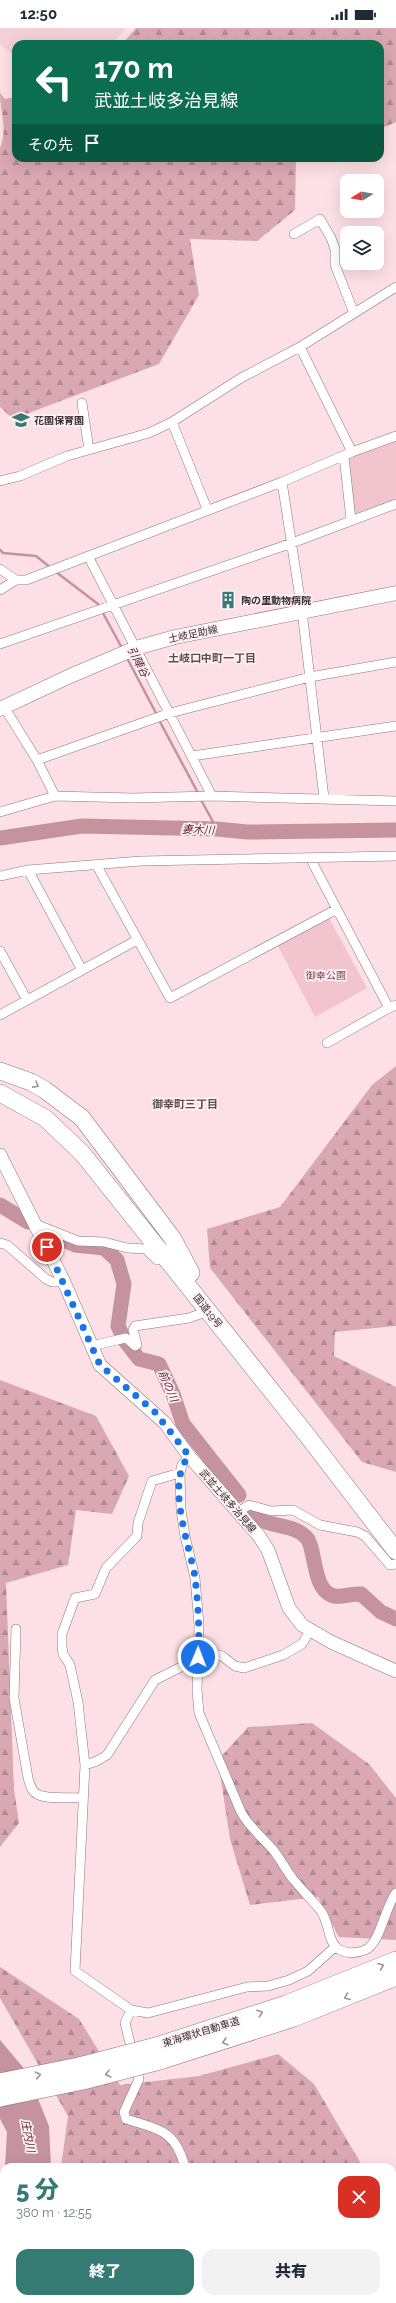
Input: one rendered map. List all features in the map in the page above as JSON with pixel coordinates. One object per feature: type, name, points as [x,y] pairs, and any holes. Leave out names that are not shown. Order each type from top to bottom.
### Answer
[{"type":"highway","points":[[0,1070],[31,1082],[46,1090],[82,1118],[173,1239],[191,1273]]},
{"type":"highway","name":"国道19号","points":[[0,1082],[30,1103],[82,1153],[396,1551]]},
{"type":"highway","name":"国道19号","points":[[0,1093],[50,1109],[88,1146],[191,1273],[396,1535]]},
{"type":"highway","name":"東海環状自動車道","points":[[0,2098],[83,2081],[158,2054],[396,1960]]},
{"type":"highway","name":"東海環状自動車道","points":[[0,2082],[79,2066],[158,2054],[294,2018],[396,1977]]},
{"type":"main road","name":"土岐足助線","points":[[2,708],[70,676],[136,648],[175,637],[396,593]]},
{"type":"main road","name":"武並土岐多治見線","points":[[0,1155],[64,1282],[100,1365],[155,1412],[189,1456],[238,1512],[268,1550],[289,1608],[296,1618],[310,1631],[396,1670]]},
{"type":"street","points":[[294,234],[320,219],[331,238],[335,249],[335,265],[354,313]]},
{"type":"street","points":[[0,481],[20,476],[67,456],[149,433],[172,422],[241,378],[300,347],[354,313],[394,291]]},
{"type":"street","points":[[300,347],[348,454],[351,520]]},
{"type":"street","points":[[82,403],[89,450]]},
{"type":"street","points":[[172,422],[207,510]]},
{"type":"street","points":[[0,569],[16,580],[26,580],[282,482],[348,454],[396,436]]},
{"type":"street","points":[[282,482],[302,611],[324,798]]},
{"type":"street","points":[[0,644],[114,606],[292,543],[396,504]]},
{"type":"street","points":[[88,556],[212,796]]},
{"type":"street","points":[[0,590],[9,586],[16,580]]},
{"type":"street","points":[[37,760],[170,713],[310,677],[396,662]]},
{"type":"street","points":[[2,708],[37,760],[55,796]]},
{"type":"street","points":[[192,756],[396,726]]},
{"type":"street","points":[[0,812],[55,796],[132,798],[212,796],[396,801]]},
{"type":"street","points":[[0,876],[28,870],[97,866],[141,861],[396,856]]},
{"type":"street","points":[[310,858],[337,909],[393,1007],[327,1043]]},
{"type":"street","points":[[97,866],[170,998],[337,909]]},
{"type":"street","points":[[28,870],[82,970]]},
{"type":"street","points":[[0,1015],[137,940]]},
{"type":"street","points":[[0,951],[27,1000]]},
{"type":"street","points":[[35,1224],[78,1241],[104,1242],[127,1248],[146,1249],[151,1252],[225,1344],[231,1340]]},
{"type":"street","points":[[0,1243],[7,1245],[46,1279],[52,1282],[64,1282]]},
{"type":"street","points":[[91,1346],[124,1338],[135,1346],[137,1345],[133,1330],[135,1326],[189,1318],[200,1314]]},
{"type":"street","points":[[189,1456],[182,1464],[180,1473],[183,1523],[195,1578],[199,1625],[199,1713],[241,1812],[245,1820],[275,1853],[292,1878],[321,1911],[326,1919],[335,1947],[341,1951],[350,1953],[366,1950],[378,1934],[385,1913],[396,1893]]},
{"type":"street","points":[[180,1473],[152,1481],[138,1523],[137,1536],[106,1568],[94,1594],[75,1598],[62,1634],[63,1654],[70,1665],[78,1702],[85,1765],[82,1798],[75,1971],[132,2010],[148,2013],[247,1987],[268,1986],[288,1980],[308,1971],[335,1947]]},
{"type":"street","points":[[238,1512],[249,1505],[271,1511],[293,1510],[320,1525],[344,1528],[364,1536],[384,1561],[390,1566],[396,1564]]},
{"type":"street","points":[[16,1629],[14,1698],[31,1788],[36,1794],[43,1796],[82,1798]]},
{"type":"street","points":[[85,1765],[97,1762],[107,1755],[155,1680],[198,1657],[209,1653],[222,1656],[235,1666],[244,1668],[283,1655],[302,1644],[310,1631]]},
{"type":"street","points":[[132,2010],[126,2023],[139,2079],[124,2112],[126,2119],[158,2130],[173,2138],[181,2152],[184,2163]]},
{"type":"shaded area","points":[[0,28],[126,28],[116,40],[12,40],[12,54],[0,44]]},
{"type":"green space","points":[[136,28],[396,28],[396,122],[384,127],[384,40],[126,40]]},
{"type":"green space","points":[[0,93],[5,99],[12,98],[12,162],[296,162],[295,210],[257,241],[190,239],[199,295],[159,364],[13,419],[0,407],[0,148],[4,127]]},
{"type":"green space","points":[[396,438],[396,499],[355,515],[353,513],[349,458]]},
{"type":"green space","name":"御幸公園","points":[[329,918],[367,988],[315,1017],[278,946]]},
{"type":"green space","points":[[396,1066],[396,1326],[335,1332],[334,1356],[396,1387],[396,1472],[362,1462],[210,1268],[207,1229],[280,1207],[372,1085]]},
{"type":"green space","points":[[0,1380],[96,1416],[129,1476],[112,1514],[76,1510],[68,1565],[6,1583],[14,1789],[19,1823],[0,1847]]},
{"type":"green space","points":[[312,1723],[369,1764],[396,1798],[396,1940],[339,1937],[318,1897],[250,1905],[230,1839],[218,1760],[248,1727]]},
{"type":"green space","points":[[0,1967],[79,2019],[120,2085],[199,2076],[278,2054],[314,2084],[361,2163],[62,2163],[68,2116],[0,1998]]},
{"type":"water","name":"庄内川","points":[[0,2040],[27,2072],[49,2126],[51,2163],[5,2163],[7,2132],[0,2119]]},
{"type":"waterway","name":"引陣谷","points":[[0,550],[3,553],[36,556],[51,568]]},
{"type":"waterway","name":"引陣谷","points":[[56,572],[98,604],[122,648]]},
{"type":"waterway","name":"引陣谷","points":[[127,658],[157,715]]},
{"type":"waterway","name":"引陣谷","points":[[159,720],[198,793]]},
{"type":"waterway","name":"引陣谷","points":[[200,798],[217,829]]},
{"type":"waterway","name":"妻木川","points":[[0,838],[82,826],[217,829],[247,832],[396,830]]},
{"type":"waterway","name":"前の川","points":[[0,1205],[28,1222]]},
{"type":"waterway","name":"前の川","points":[[66,1241],[75,1245],[104,1248],[117,1260],[124,1284],[118,1326],[125,1341],[139,1359],[159,1364],[173,1394],[183,1424],[239,1495]]},
{"type":"waterway","name":"前の川","points":[[254,1514],[259,1519],[293,1529],[306,1537],[311,1549],[317,1576],[325,1591],[334,1596],[361,1594],[381,1612],[396,1619]]},
{"type":"place","name":"花園保育園","points":[[21,420]]},
{"type":"place","name":"陶の里動物病院","points":[[228,600]]},
{"type":"district","name":"土岐口中町一丁目","points":[[212,658]]},
{"type":"district","name":"御幸町三丁目","points":[[185,1104]]},
{"type":"route","points":[[47,1247],[64,1282],[95,1357],[100,1365],[155,1412],[189,1456],[182,1464],[180,1473],[181,1510],[184,1536],[193,1564],[195,1578],[199,1625],[198,1657]]}]
